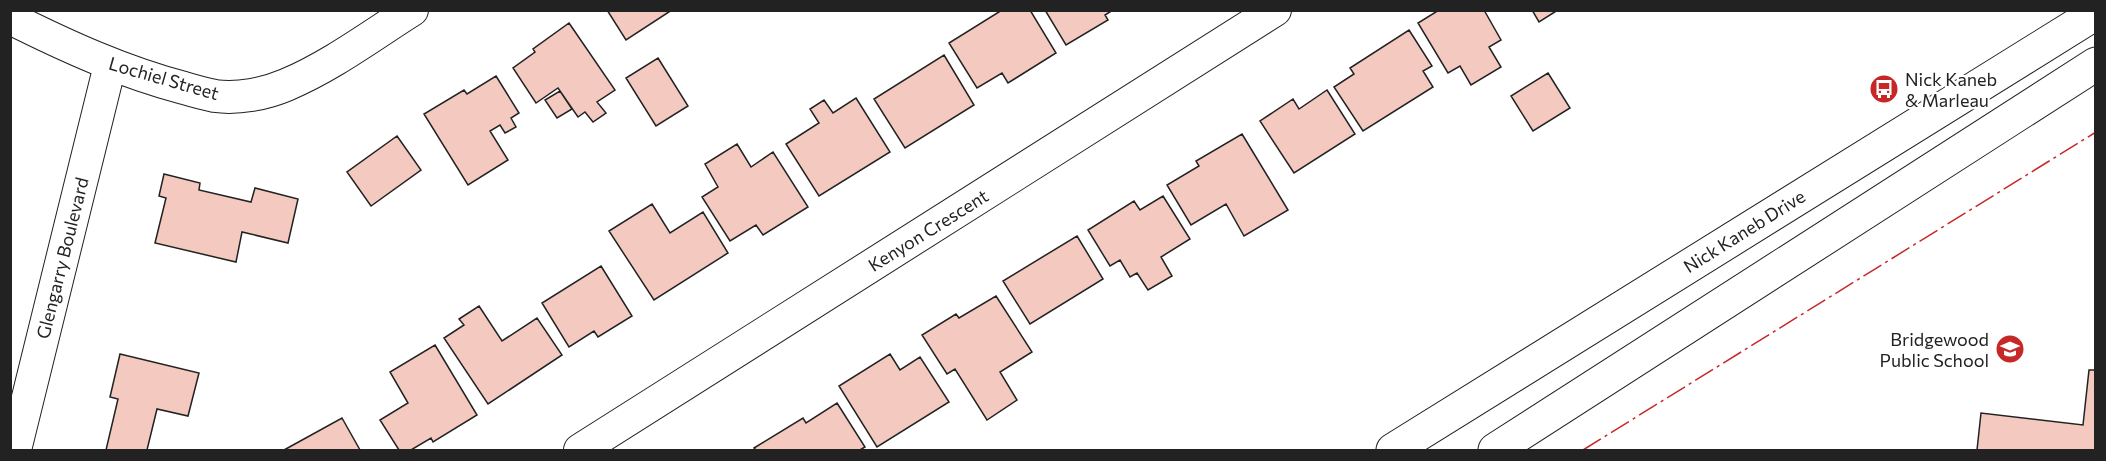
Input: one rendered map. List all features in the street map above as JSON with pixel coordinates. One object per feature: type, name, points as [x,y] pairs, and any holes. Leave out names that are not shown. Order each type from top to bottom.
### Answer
[{"type":"street","name":"Lochiel Street","points":[[10,18],[110,65],[215,96],[236,97],[258,94],[285,86],[328,64],[412,10]]},
{"type":"street","name":"Kenyon Crescent","points":[[580,450],[1275,10]]},
{"type":"street","name":"Nick Kaneb Drive","points":[[1393,450],[2096,13]]},
{"type":"street","points":[[1495,450],[2096,64]]},
{"type":"street","name":"Glengarry Boulevard","points":[[15,450],[110,65]]},
{"type":"building","points":[[607,10],[672,10],[626,40]]},
{"type":"building","points":[[1002,10],[1030,10],[1056,53],[1008,83],[1002,73],[977,88],[949,43]]},
{"type":"building","points":[[1045,10],[1113,10],[1105,15],[1108,20],[1066,45]]},
{"type":"building","points":[[1439,10],[1484,10],[1501,40],[1489,47],[1501,67],[1471,85],[1460,66],[1448,73],[1418,23]]},
{"type":"building","points":[[1532,10],[1558,10],[1539,22]]},
{"type":"building","points":[[569,23],[615,90],[597,102],[606,113],[593,122],[585,112],[578,117],[558,88],[536,103],[513,68],[535,52],[533,49]]},
{"type":"building","points":[[1409,30],[1432,66],[1423,71],[1433,87],[1363,131],[1334,87],[1354,74],[1350,68]]},
{"type":"building","points":[[944,55],[974,105],[905,148],[874,99]]},
{"type":"building","points":[[658,58],[688,106],[656,126],[626,78]]},
{"type":"building","points":[[1548,73],[1570,108],[1533,131],[1511,96]]},
{"type":"building","points":[[496,76],[519,113],[511,118],[516,127],[505,133],[500,125],[490,131],[508,160],[468,185],[424,114],[464,90],[467,94]]},
{"type":"building","points":[[1327,90],[1355,134],[1294,173],[1260,121],[1293,99],[1299,109]]},
{"type":"building","points":[[560,91],[572,109],[557,118],[545,100]]},
{"type":"building","points":[[856,98],[890,152],[819,196],[786,144],[819,123],[810,109],[824,100],[833,113]]},
{"type":"building","points":[[1242,134],[1288,210],[1244,236],[1226,204],[1191,225],[1167,185],[1199,166],[1196,161]]},
{"type":"building","points":[[397,136],[421,170],[371,206],[347,172]]},
{"type":"building","points":[[737,144],[751,167],[773,152],[808,207],[763,235],[756,225],[730,241],[702,197],[718,187],[705,164]]},
{"type":"building","points":[[164,174],[200,183],[199,190],[251,202],[255,188],[298,199],[288,243],[242,232],[236,262],[155,243],[166,198],[159,196]]},
{"type":"building","points":[[1163,196],[1190,239],[1161,257],[1172,276],[1148,290],[1137,273],[1130,277],[1120,260],[1110,266],[1088,230],[1134,201],[1140,210]]},
{"type":"building","points":[[652,204],[670,233],[703,212],[728,253],[654,300],[609,231]]},
{"type":"building","points":[[1077,236],[1103,279],[1030,324],[1003,281]]},
{"type":"building","points":[[601,266],[632,316],[598,337],[594,331],[569,347],[542,303]]},
{"type":"building","points":[[996,296],[1032,352],[1000,372],[1017,400],[987,420],[955,369],[947,374],[922,335],[956,314],[959,318]]},
{"type":"building","points":[[479,306],[502,341],[537,318],[562,355],[488,404],[444,338],[464,325],[459,319]]},
{"type":"building","points":[[435,345],[477,415],[433,442],[431,438],[411,450],[399,450],[380,420],[408,403],[390,372]]},
{"type":"building","points":[[120,354],[199,373],[188,416],[157,409],[147,450],[106,450],[118,399],[110,397]]},
{"type":"building","points":[[890,354],[900,370],[920,357],[949,402],[877,447],[839,386]]},
{"type":"building","points":[[2089,370],[2096,370],[2096,450],[1977,450],[1981,413],[2083,425]]},
{"type":"building","points":[[837,403],[865,447],[860,450],[756,450],[754,448],[803,418],[806,423]]},
{"type":"building","points":[[342,418],[360,450],[284,450]]},
{"type":"power","points":[[1583,450],[2096,132]]},
{"type":"place","name":"Nick Kaneb & Marleau","points":[[1884,89]]},
{"type":"place","name":"Bridgewood Public School","points":[[2010,349]]}]
